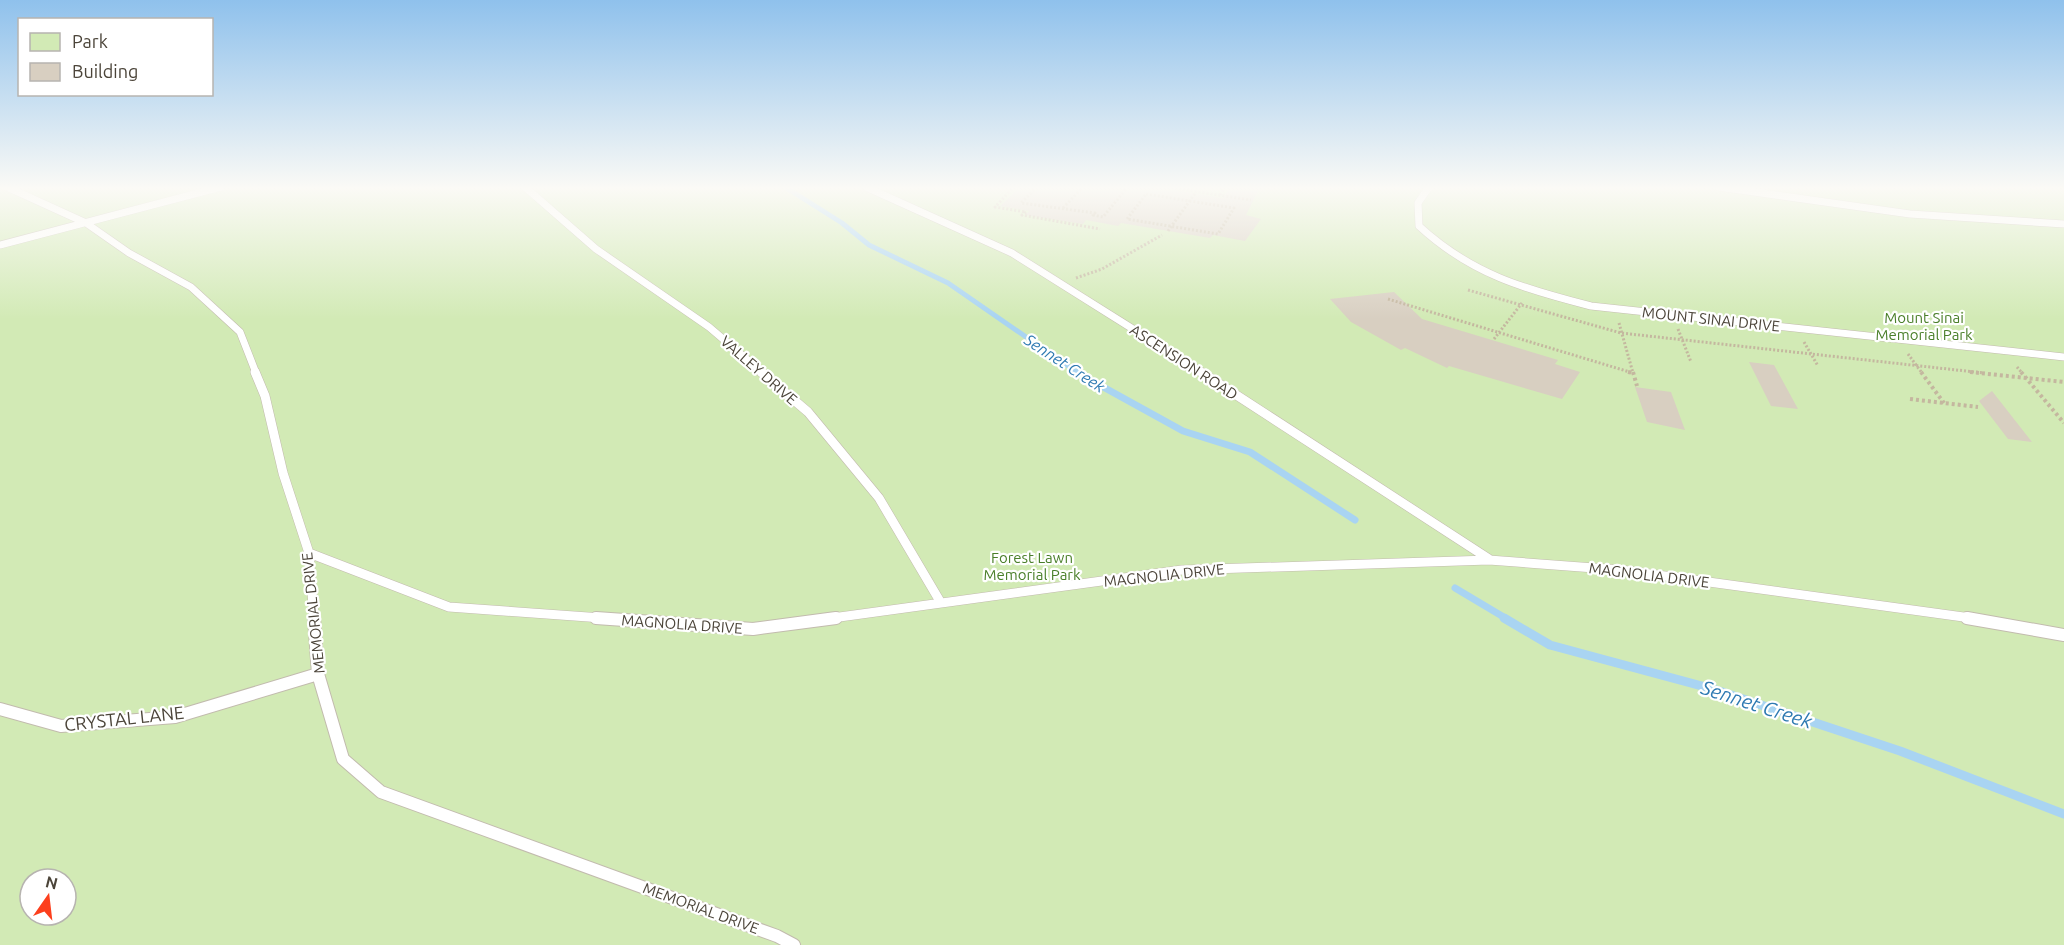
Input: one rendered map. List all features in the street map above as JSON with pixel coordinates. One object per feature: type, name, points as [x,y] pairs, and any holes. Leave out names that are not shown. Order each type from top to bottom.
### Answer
[{"type":"lane","points":[[0,245],[54,231]]},
{"type":"lane","name":"MEMORIAL DRIVE","points":[[98,231],[129,253],[191,287],[240,332],[265,396],[283,473],[309,553],[318,674],[343,759],[381,792],[777,936],[794,945]]},
{"type":"lane","name":"VALLEY DRIVE","points":[[576,231],[596,249],[709,327],[808,412],[879,498],[941,603]]},
{"type":"lane","name":"ASCENSION ROAD","points":[[964,231],[1012,253],[1061,283],[1489,560]]},
{"type":"lane","name":"MOUNT SINAI DRIVE","points":[[1424,231],[1437,245],[1464,264],[1517,288],[1591,306],[2064,357]]},
{"type":"lane","name":"MAGNOLIA DRIVE","points":[[309,553],[449,607],[753,628],[1182,570],[1489,560],[1621,570],[2000,622],[2064,635]]},
{"type":"lane","name":"CRYSTAL LANE","points":[[0,709],[61,726],[175,717],[318,674]]},
{"type":"path","points":[[1201,231],[1218,234],[1220,231]]},
{"type":"path","points":[[1061,283],[1101,269],[1162,235]]},
{"type":"path","points":[[1468,290],[1622,333],[2064,382]]},
{"type":"path","points":[[1494,339],[1531,291]]},
{"type":"path","points":[[1388,300],[1633,373]]},
{"type":"path","points":[[1614,308],[1637,386]]},
{"type":"path","points":[[1672,315],[1691,362]]},
{"type":"path","points":[[1796,328],[1818,366]]},
{"type":"path","points":[[1897,339],[1944,403]]},
{"type":"path","points":[[2003,350],[2064,423]]},
{"type":"path","points":[[1910,399],[1978,407]]},
{"type":"green space","name":"Forest Lawn Memorial Park","points":[[0,231],[2064,231],[2064,945],[0,945]]},
{"type":"building","points":[[1169,231],[1252,231],[1245,241],[1213,235],[1210,238]]},
{"type":"building","points":[[1394,292],[1422,319],[1558,360],[1555,364],[1580,372],[1562,399],[1449,366],[1447,368],[1405,348],[1401,350],[1351,322],[1330,299]]},
{"type":"building","points":[[1749,362],[1774,365],[1798,409],[1771,406]]},
{"type":"building","points":[[1635,387],[1671,392],[1685,430],[1647,422]]},
{"type":"building","points":[[1992,391],[2032,442],[2008,439],[1979,401]]},
{"type":"waterway","name":"Sennet Creek","points":[[852,231],[869,245],[948,283],[1078,373]]},
{"type":"waterway","name":"Sennet Creek","points":[[1076,372],[1183,431],[1250,452],[1355,520]]},
{"type":"waterway","name":"Sennet Creek","points":[[1455,588],[1507,619]]},
{"type":"waterway","name":"Sennet Creek","points":[[1504,618],[1550,645],[1713,689],[1900,751],[2064,814]]},
{"type":"park label","name":"Mount Sinai Memorial Park","points":[[1924,326]]}]
